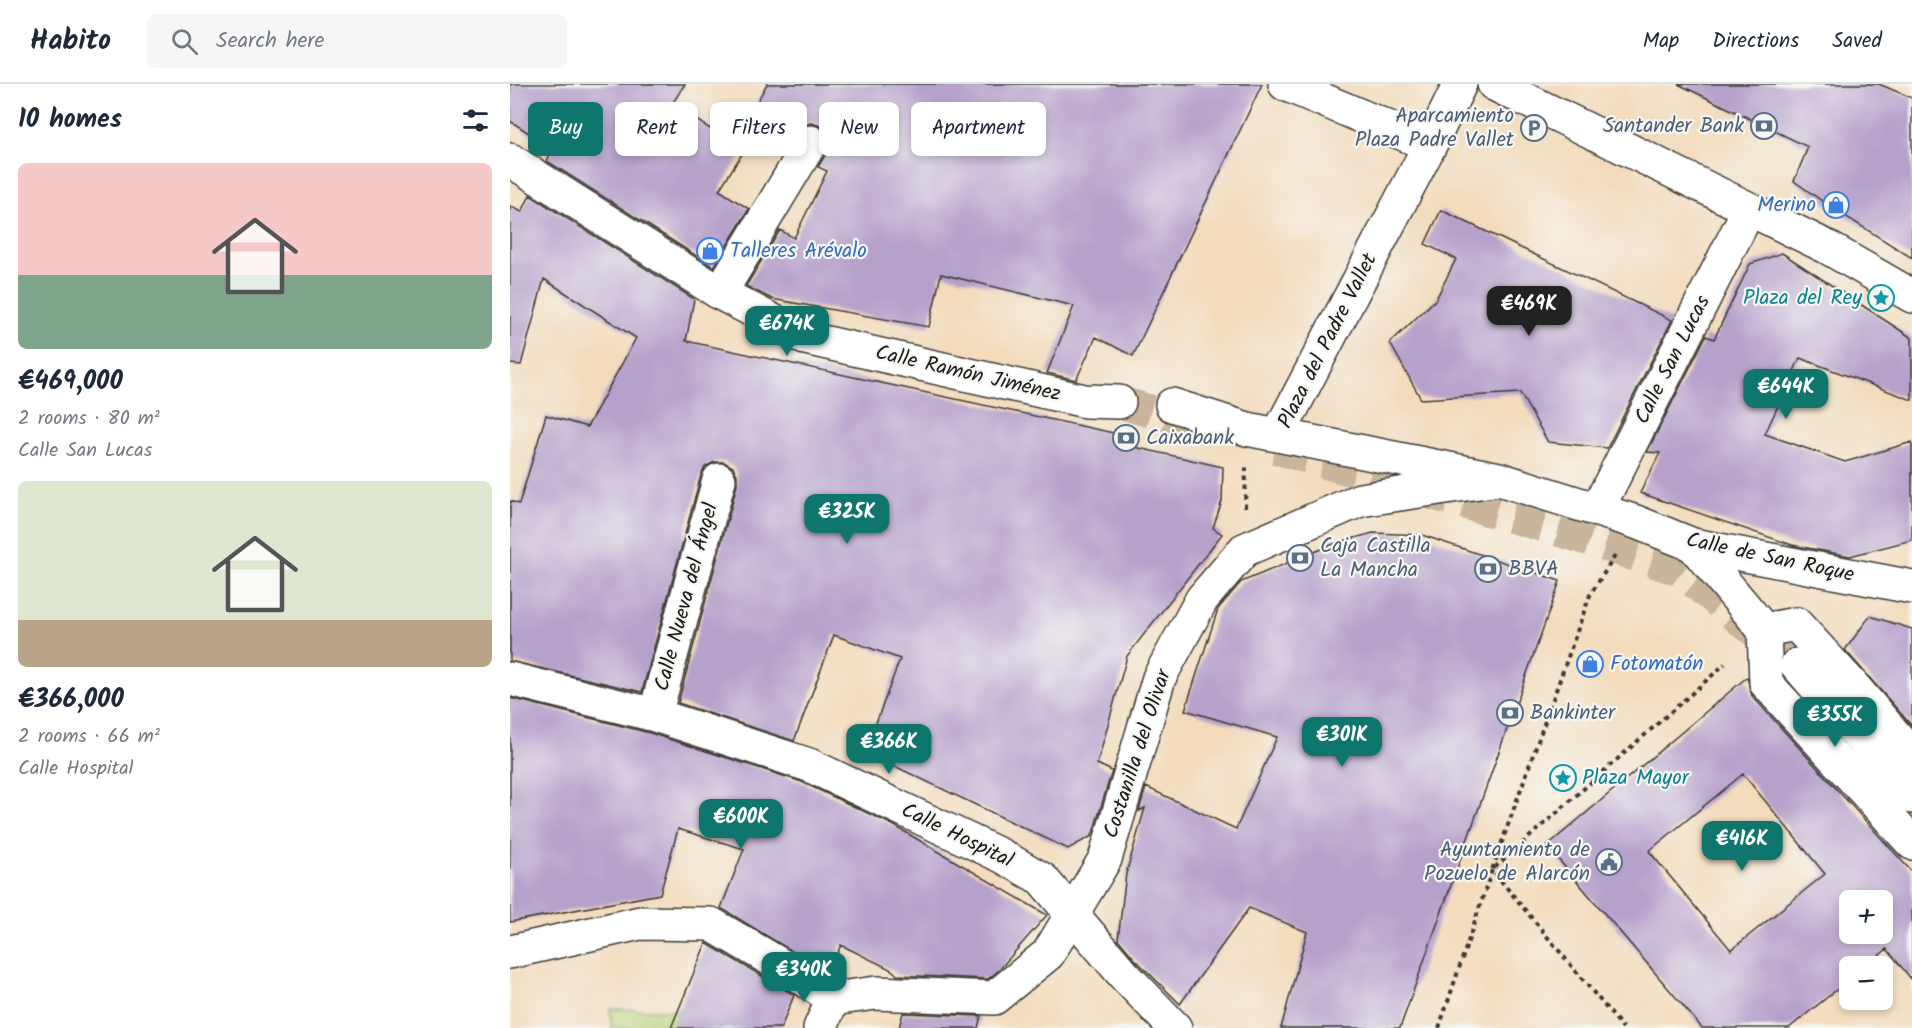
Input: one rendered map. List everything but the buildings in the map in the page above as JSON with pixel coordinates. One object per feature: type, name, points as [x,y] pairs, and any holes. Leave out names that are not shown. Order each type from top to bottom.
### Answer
[{"type":"street","points":[[1285,84],[1430,145]]},
{"type":"street","name":"Plaza del Padre Vallet","points":[[1460,84],[1430,145],[1263,432],[1498,479],[1597,510]]},
{"type":"street","points":[[1494,84],[1827,247],[1912,296]]},
{"type":"street","points":[[720,293],[811,142]]},
{"type":"street","name":"Calle Ramón Jiménez","points":[[510,160],[720,293],[805,338],[1085,401],[1119,402]]},
{"type":"street","name":"Calle San Lucas","points":[[1597,510],[1749,209]]},
{"type":"street","points":[[1172,405],[1263,432]]},
{"type":"street","name":"Costanilla del Olivar","points":[[827,1013],[876,993],[994,998],[1048,954],[1105,859],[1158,678],[1202,599],[1244,550],[1360,500],[1498,479]]},
{"type":"street","name":"Calle Nueva del Ángel","points":[[655,715],[719,480]]},
{"type":"street","name":"Calle de San Roque","points":[[1597,510],[1636,522],[1694,545],[1912,587]]},
{"type":"street","points":[[1694,545],[1764,630],[1766,683],[1912,843]]},
{"type":"street","points":[[1764,630],[1796,624],[1912,754]]},
{"type":"street","points":[[1797,665],[1912,797]]},
{"type":"street","name":"Calle Hospital","points":[[510,679],[655,715],[809,765],[1002,856],[1042,879],[1124,975],[1175,1028]]},
{"type":"street","points":[[510,952],[640,923],[711,924],[801,977],[827,1013]]},
{"type":"path","points":[[1244,550],[1263,432]]},
{"type":"path","points":[[1439,1028],[1492,870],[1590,595],[1636,522]]},
{"type":"path","points":[[1492,870],[1764,630]]},
{"type":"path","points":[[1492,870],[1623,1028]]},
{"type":"green space","points":[[610,1009],[697,1011],[776,1028],[612,1028]]},
{"type":"tunnel","points":[[1119,402],[1201,426]]},
{"type":"tunnel","points":[[1276,448],[1575,535],[1678,569],[1797,665]]},
{"type":"place","name":"Santander Bank","points":[[1764,126]]},
{"type":"place","name":"Aparcamiento Plaza Padre Vallet","points":[[1534,128]]},
{"type":"place","name":"Merino","points":[[1836,205]]},
{"type":"place","name":"Talleres Arévalo","points":[[710,251]]},
{"type":"place","name":"Plaza del Rey","points":[[1881,298]]},
{"type":"place","name":"Caixabank","points":[[1126,438]]},
{"type":"place","name":"Caja Castilla La Mancha","points":[[1300,558]]},
{"type":"place","name":"BBVA","points":[[1488,569]]},
{"type":"place","name":"Fotomatón","points":[[1590,664]]},
{"type":"place","name":"Bankinter","points":[[1510,713]]},
{"type":"place","name":"Plaza Mayor","points":[[1563,778]]},
{"type":"place","name":"Ayuntamiento de Pozuelo de Alarcón","points":[[1609,862]]}]
